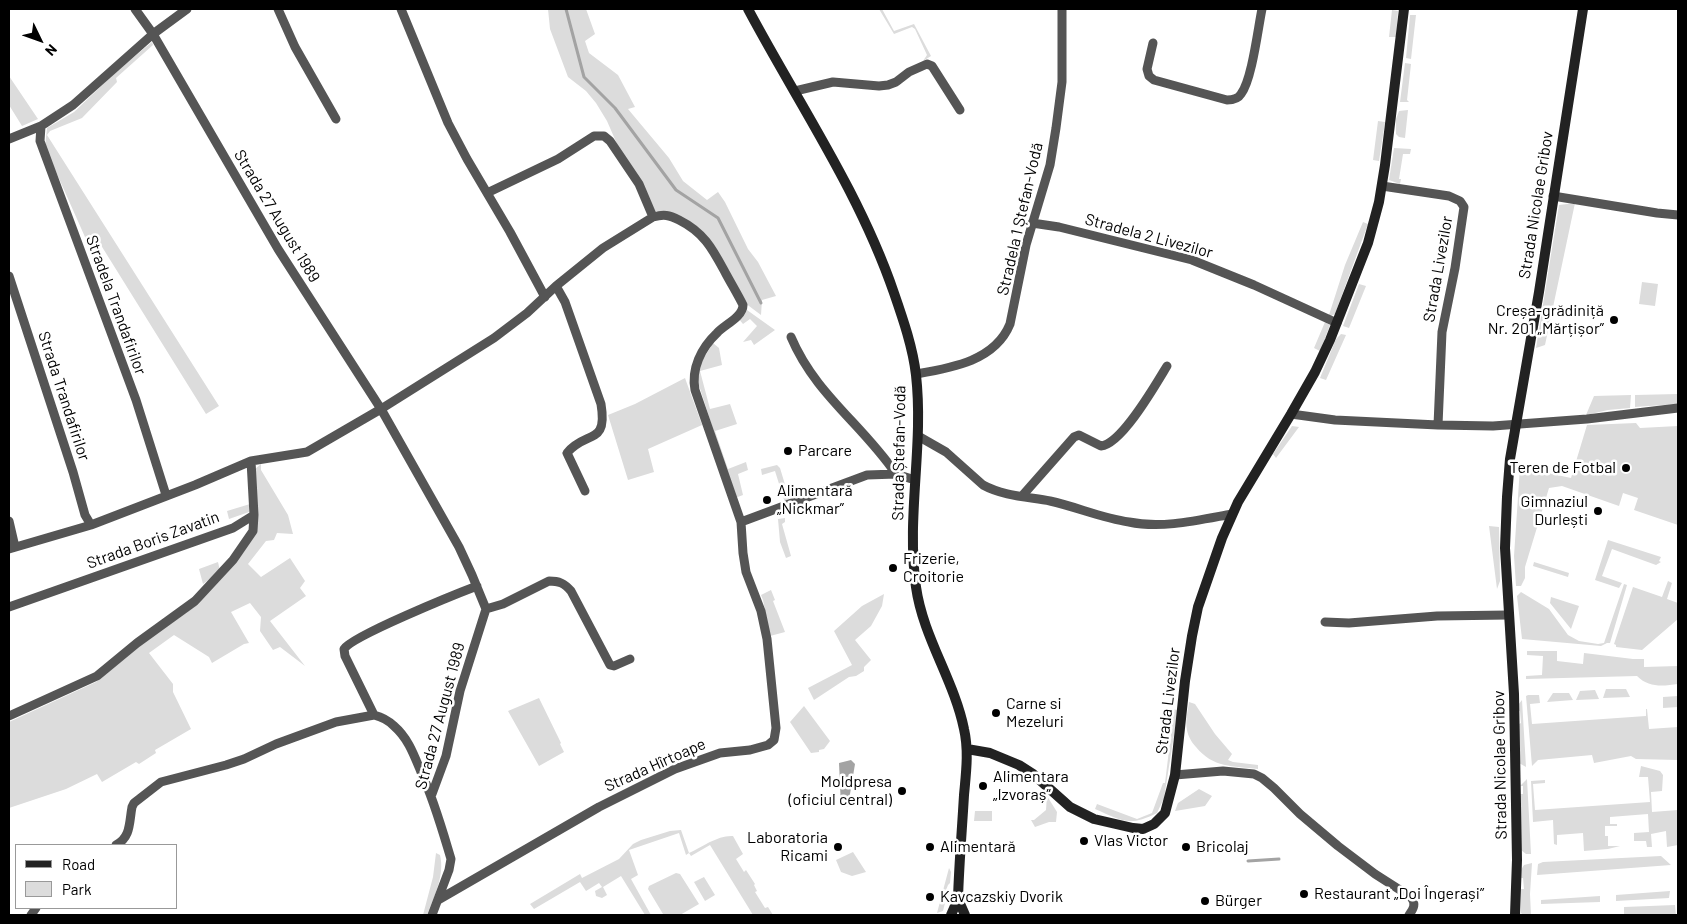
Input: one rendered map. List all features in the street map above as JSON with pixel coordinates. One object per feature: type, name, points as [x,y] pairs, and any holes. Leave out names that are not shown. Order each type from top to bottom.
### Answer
[{"type":"street","name":"Strada 27 August 1989","points":[[135,9],[153,34],[278,249],[381,409],[459,547],[486,609],[460,691],[446,756],[432,794],[451,859],[450,870],[432,915]]},
{"type":"street","points":[[9,140],[41,126],[73,105],[153,34],[186,9]]},
{"type":"street","points":[[278,9],[294,46],[336,119]]},
{"type":"street","points":[[401,9],[448,123],[545,296]]},
{"type":"street","name":"Strada Ștefan-Vodă","points":[[748,9],[843,176],[877,246],[900,310],[916,374],[918,436],[912,539],[917,596],[925,624],[960,712],[967,749],[958,899],[951,915]]},
{"type":"street","name":"Stradela 1 Ștefan-Vodă","points":[[916,374],[959,365],[975,358],[996,345],[1007,332],[1022,260],[1050,165],[1062,82],[1062,9]]},
{"type":"street","points":[[1153,43],[1147,69],[1149,76],[1154,80],[1232,100],[1242,93],[1245,85],[1262,9]]},
{"type":"street","name":"Strada Livezilor","points":[[1404,9],[1382,186],[1368,243],[1337,323],[1315,372],[1232,514],[1198,607],[1185,681],[1175,775],[1223,771],[1254,774],[1262,778],[1338,846],[1410,897],[1414,902],[1410,915]]},
{"type":"street","name":"Strada Nicolae Gribov","points":[[1515,915],[1514,694],[1505,548],[1510,459],[1583,9]]},
{"type":"street","points":[[795,91],[815,85],[840,82],[879,86],[888,85],[927,64],[932,66],[960,110]]},
{"type":"street","name":"Stradela Trandafirilor","points":[[41,126],[40,141],[136,400],[166,495]]},
{"type":"street","points":[[9,521],[12,548],[90,525],[195,485],[251,461],[307,452],[381,409],[494,338],[527,313],[556,286],[603,248],[653,218],[639,184],[610,141],[604,136],[594,136],[558,159],[487,193]]},
{"type":"street","name":"Strada Livezilor","points":[[1382,186],[1449,196],[1460,200],[1464,207],[1455,268],[1442,332],[1438,425]]},
{"type":"street","points":[[1553,196],[1657,214],[1678,215]]},
{"type":"street","name":"Strada Hîrtoape","points":[[438,900],[583,816],[657,778],[720,753],[763,747],[772,743],[776,736],[770,663],[761,611],[746,572],[742,553],[741,522],[693,380],[699,358],[705,348],[716,334],[740,314],[743,310],[743,305],[710,245],[703,236],[671,216],[662,214],[653,218]]},
{"type":"street","name":"Stradela 2 Livezilor","points":[[1032,223],[1059,227],[1192,260],[1254,285],[1337,323]]},
{"type":"street","name":"Strada Trandafirilor","points":[[9,276],[73,472],[85,515],[90,525]]},
{"type":"street","points":[[556,286],[565,302],[601,404],[603,418],[602,426],[594,436],[571,448],[567,453],[585,491]]},
{"type":"street","name":"Strada Ștefan-Vodă","points":[[791,337],[801,360],[812,376],[840,410],[871,441],[896,474]]},
{"type":"street","points":[[1022,496],[1074,437],[1079,435],[1101,446],[1105,446],[1114,439],[1133,418],[1167,366]]},
{"type":"street","points":[[1291,414],[1335,420],[1438,425],[1500,425],[1587,419],[1678,408]]},
{"type":"street","points":[[918,436],[946,452],[989,489],[1078,508],[1129,523],[1183,522],[1232,514]]},
{"type":"street","points":[[9,716],[97,676],[137,643],[195,601],[233,560],[253,531],[251,461]]},
{"type":"street","points":[[741,522],[867,475],[896,474],[915,480]]},
{"type":"street","name":"Strada Boris Zavatin","points":[[9,607],[233,528],[254,515]]},
{"type":"street","points":[[486,609],[503,604],[549,581],[564,583],[571,591],[610,665],[614,666],[630,659]]},
{"type":"street","points":[[374,714],[345,656],[344,649],[349,643],[381,627],[477,586]]},
{"type":"street","points":[[1325,622],[1437,616],[1508,615]]},
{"type":"street","points":[[118,844],[127,836],[134,803],[161,782],[226,766],[276,744],[336,722],[374,714],[386,719],[395,726],[406,739],[432,794]]},
{"type":"street","points":[[967,749],[990,754],[1019,765],[1033,774],[1058,797],[1080,813],[1101,821],[1133,828],[1143,829],[1160,820],[1166,812],[1175,775]]},
{"type":"street","name":"Strada Ștefan-Vodă","points":[[958,899],[965,915]]},
{"type":"green space","points":[[548,9],[586,9],[595,34],[585,41],[589,53],[618,75],[635,107],[628,109],[669,158],[683,181],[707,200],[718,192],[725,202],[748,249],[758,262],[776,296],[762,300],[761,315],[745,303],[709,240],[666,212],[655,211],[596,103],[586,91],[568,77],[550,29]]},
{"type":"green space","points":[[879,9],[882,9],[894,31],[914,24],[931,56],[923,61],[927,55],[915,29],[912,27],[894,34]]},
{"type":"green space","points":[[1392,10],[1398,11],[1396,37],[1389,37]]},
{"type":"green space","points":[[1410,15],[1416,15],[1411,59],[1406,58]]},
{"type":"green space","points":[[152,42],[153,45],[116,78],[117,82],[82,118],[50,131],[47,135],[219,406],[206,414],[99,242],[89,246],[45,147],[47,128],[74,112],[118,70]]},
{"type":"green space","points":[[1405,63],[1411,64],[1407,100],[1409,102],[1400,102]]},
{"type":"green space","points":[[9,76],[38,119],[22,126],[9,105]]},
{"type":"green space","points":[[1408,110],[1405,138],[1399,137],[1396,134],[1396,119],[1399,111]]},
{"type":"green space","points":[[1378,121],[1385,122],[1379,161],[1373,160]]},
{"type":"green space","points":[[1394,148],[1411,149],[1410,154],[1403,154],[1400,184],[1389,180]]},
{"type":"green space","points":[[1575,203],[1545,345],[1536,348],[1559,205]]},
{"type":"green space","points":[[1363,222],[1368,224],[1335,314],[1331,316],[1329,315],[1345,265]]},
{"type":"green space","points":[[1642,282],[1658,284],[1655,306],[1639,304]]},
{"type":"green space","points":[[1359,284],[1366,286],[1349,328],[1343,326]]},
{"type":"green space","points":[[747,310],[775,330],[754,345],[751,340],[743,342],[757,326],[750,319],[743,324],[738,318]]},
{"type":"green space","points":[[1325,322],[1330,325],[1320,351],[1314,348]]},
{"type":"green space","points":[[1341,334],[1346,335],[1326,380],[1320,378],[1336,339]]},
{"type":"green space","points":[[713,343],[719,348],[722,365],[700,371],[710,409],[730,404],[737,424],[715,431],[728,469],[746,462],[748,470],[738,474],[743,495],[735,498],[697,379],[701,363]]},
{"type":"green space","points":[[685,378],[702,425],[648,449],[654,472],[628,480],[608,415],[635,404]]},
{"type":"green space","points":[[1678,394],[1678,404],[1635,407],[1635,395]]},
{"type":"green space","points":[[1631,395],[1630,408],[1586,415],[1594,396]]},
{"type":"green space","points":[[1636,423],[1640,428],[1678,426],[1678,525],[1634,510],[1638,498],[1623,493],[1619,506],[1562,486],[1549,488],[1525,567],[1525,578],[1521,586],[1516,586],[1514,556],[1520,467],[1571,478],[1587,425]]},
{"type":"green space","points":[[1292,426],[1299,427],[1276,458],[1273,454]]},
{"type":"green space","points":[[261,464],[261,470],[288,515],[293,534],[277,533],[274,540],[266,541],[248,564],[261,577],[290,558],[305,581],[300,588],[306,596],[270,621],[305,666],[280,647],[273,650],[260,631],[261,617],[250,603],[231,612],[249,643],[212,663],[209,657],[174,635],[149,653],[173,684],[173,692],[191,729],[155,750],[156,753],[139,764],[136,762],[102,782],[97,774],[66,789],[9,808],[9,722],[96,682],[142,644],[198,604],[257,531],[255,469]]},
{"type":"green space","points":[[777,465],[780,468],[790,501],[785,503],[775,471],[762,475],[761,469]]},
{"type":"green space","points":[[250,504],[249,512],[229,519],[227,511]]},
{"type":"green space","points":[[785,518],[785,522],[782,524],[791,556],[786,558],[780,542],[778,519]]},
{"type":"green space","points":[[1489,526],[1499,527],[1500,581],[1497,589]]},
{"type":"green space","points":[[1608,540],[1661,557],[1659,561],[1661,562],[1656,565],[1612,549],[1602,576],[1622,583],[1619,588],[1595,580]]},
{"type":"green space","points":[[218,562],[220,571],[203,584],[199,569]]},
{"type":"green space","points":[[1534,562],[1569,573],[1568,577],[1533,566]]},
{"type":"green space","points":[[1668,581],[1672,583],[1667,599],[1678,603],[1678,619],[1642,650],[1616,647],[1614,644],[1633,587],[1662,597]]},
{"type":"green space","points":[[1624,584],[1627,585],[1610,643],[1601,646],[1522,639],[1517,596],[1521,592],[1549,609],[1568,635],[1579,641],[1604,643]]},
{"type":"green space","points":[[771,590],[775,600],[773,601],[785,632],[770,636],[761,595]]},
{"type":"green space","points":[[884,594],[882,606],[871,626],[855,640],[871,660],[864,667],[864,671],[856,676],[849,677],[814,700],[808,688],[852,665],[834,631],[862,606]]},
{"type":"green space","points":[[1551,597],[1579,606],[1571,629],[1550,603]]},
{"type":"green space","points":[[1527,651],[1557,651],[1557,661],[1583,664],[1584,653],[1644,659],[1644,667],[1678,666],[1678,684],[1662,686],[1651,684],[1646,683],[1637,676],[1526,679],[1526,676],[1542,675],[1543,656],[1527,655]]},
{"type":"green space","points":[[1606,689],[1626,689],[1630,697],[1603,698]]},
{"type":"green space","points":[[1595,690],[1599,699],[1576,700],[1580,691]]},
{"type":"green space","points":[[1553,693],[1569,693],[1573,700],[1547,702]]},
{"type":"green space","points":[[1539,695],[1540,703],[1530,704],[1532,724],[1646,716],[1647,709],[1649,729],[1678,727],[1678,760],[1636,759],[1631,756],[1594,763],[1592,755],[1538,760],[1532,766],[1526,696]]},
{"type":"green space","points":[[1678,696],[1678,707],[1663,708],[1663,697]]},
{"type":"green space","points":[[539,698],[564,752],[539,766],[508,711]]},
{"type":"green space","points":[[1522,700],[1526,767],[1519,763],[1519,724],[1521,723],[1518,705]]},
{"type":"green space","points":[[1189,702],[1195,704],[1215,734],[1232,754],[1228,760],[1258,765],[1258,769],[1224,765],[1209,759],[1203,754],[1193,744],[1186,727]]},
{"type":"green space","points":[[804,706],[830,741],[819,752],[811,753],[790,722]]},
{"type":"green space","points":[[1170,709],[1178,710],[1164,798],[1157,813],[1139,820],[1126,821],[1095,809],[1097,804],[1137,819],[1152,813],[1163,783],[1165,783],[1173,717],[1170,716]]},
{"type":"green space","points":[[1641,766],[1660,771],[1663,775],[1662,791],[1651,792],[1652,812],[1678,810],[1678,845],[1667,847],[1666,831],[1651,834],[1652,847],[1647,847],[1646,841],[1634,841],[1634,833],[1649,832],[1648,814],[1610,817],[1610,824],[1617,824],[1617,826],[1605,826],[1608,846],[1620,846],[1584,851],[1583,833],[1557,835],[1557,845],[1554,844],[1553,820],[1533,822],[1531,781],[1545,780],[1545,783],[1533,784],[1535,810],[1650,802],[1648,777],[1639,777]]},
{"type":"green space","points":[[1527,779],[1531,854],[1526,854],[1521,850],[1520,794],[1523,794],[1523,786],[1520,786]]},
{"type":"green space","points":[[1199,789],[1212,796],[1205,806],[1175,811],[1178,803]]},
{"type":"green space","points":[[1047,796],[1057,812],[1056,822],[1049,822],[1035,827],[1031,820],[1034,820],[1046,810]]},
{"type":"green space","points":[[975,811],[992,811],[992,821],[974,821]]},
{"type":"green space","points":[[681,830],[689,853],[686,855],[679,833],[629,850],[638,875],[631,879],[651,915],[645,915],[621,876],[603,887],[607,895],[602,898],[596,896],[595,891],[602,887],[599,883],[586,891],[580,882],[534,909],[530,904],[580,874],[582,878],[619,859],[633,844],[641,840],[670,831]]},
{"type":"green space","points":[[733,836],[743,854],[736,859],[755,884],[757,891],[755,892],[765,908],[768,907],[773,915],[753,915],[710,845],[691,856],[689,853],[716,839]]},
{"type":"green space","points":[[853,852],[866,872],[852,876],[841,872],[836,860]]},
{"type":"green space","points":[[436,853],[440,855],[440,878],[427,915],[423,915],[433,877]]},
{"type":"green space","points":[[1661,856],[1671,865],[1537,875],[1538,864],[1543,862]]},
{"type":"green space","points":[[1532,863],[1531,915],[1523,915],[1521,913],[1521,889],[1524,889],[1521,870],[1524,865]]},
{"type":"green space","points":[[949,868],[951,872],[950,883],[945,893],[947,895],[943,911],[937,913]]},
{"type":"green space","points":[[676,873],[680,874],[699,904],[680,915],[663,914],[648,889],[649,886]]},
{"type":"green space","points":[[704,877],[715,895],[705,901],[694,882]]},
{"type":"green space","points":[[1670,891],[1669,898],[1616,901],[1616,895]]},
{"type":"green space","points":[[1600,896],[1600,902],[1541,904],[1541,900]]},
{"type":"green space","points":[[1675,905],[1676,915],[1624,915],[1624,907]]},
{"type":"shaded area","points":[[851,760],[855,764],[848,806],[841,807],[839,763]]},
{"type":"waterway","points":[[566,9],[584,77],[615,108],[676,190],[718,218],[761,303]]},
{"type":"waterway","points":[[1248,861],[1279,859]]},
{"type":"place","name":"Creșa-grădiniță Nr. 201 „Mărțișor”","points":[[1614,320]]},
{"type":"place","name":"Parcare","points":[[788,451]]},
{"type":"place","name":"Teren de Fotbal","points":[[1626,468]]},
{"type":"place","name":"Alimentară „Nickmar”","points":[[767,500]]},
{"type":"place","name":"Gimnaziul Durlești","points":[[1598,511]]},
{"type":"place","name":"Frizerie, Croitorie","points":[[893,568]]},
{"type":"place","name":"Carne si Mezeluri","points":[[996,713]]},
{"type":"place","name":"Alimentara „Izvoraș”","points":[[983,786]]},
{"type":"place","name":"Moldpresa (oficiul central)","points":[[902,791]]},
{"type":"place","name":"Vlas Victor","points":[[1084,841]]},
{"type":"place","name":"Laboratoria Ricami","points":[[838,847]]},
{"type":"place","name":"Alimentară","points":[[930,847]]},
{"type":"place","name":"Bricolaj","points":[[1186,847]]},
{"type":"place","name":"Restaurant „Doi Îngerași”","points":[[1304,894]]},
{"type":"place","name":"Kavcazskiy Dvorik","points":[[930,897]]},
{"type":"place","name":"Bürger","points":[[1205,901]]}]
